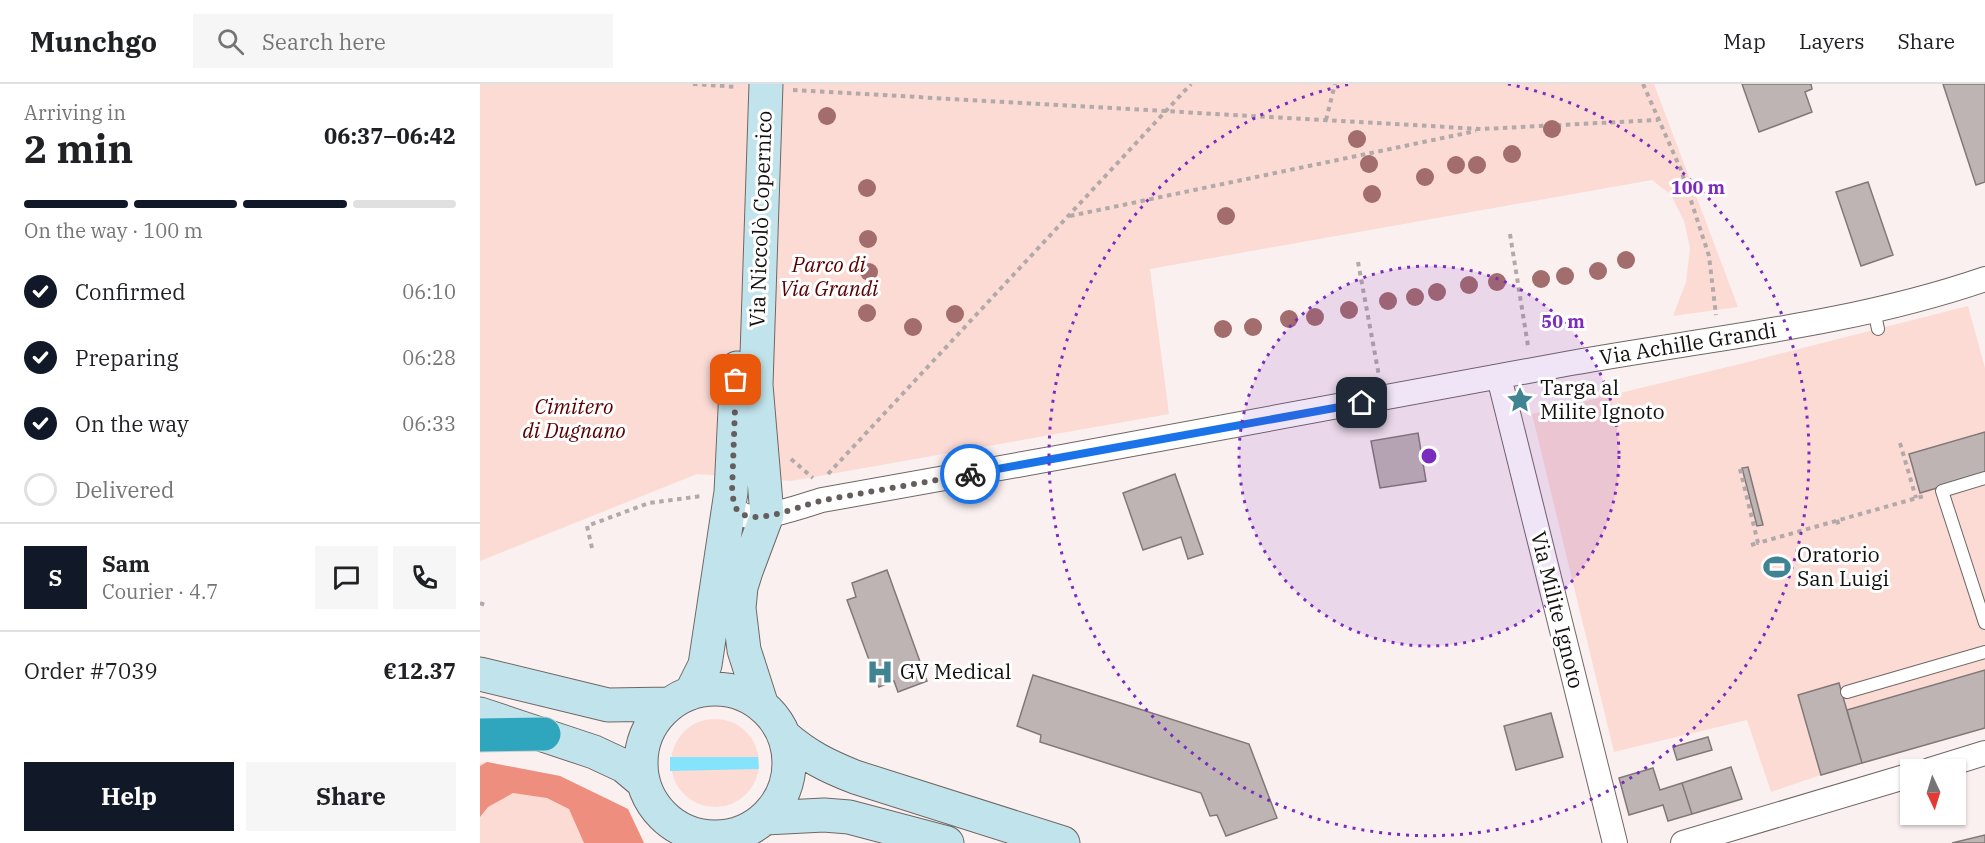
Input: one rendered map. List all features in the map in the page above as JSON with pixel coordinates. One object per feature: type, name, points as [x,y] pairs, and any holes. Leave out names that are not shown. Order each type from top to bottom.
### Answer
[{"type":"highway","points":[[480,735],[544,734]]},
{"type":"main road","name":"Via Niccolò Copernico","points":[[680,699],[705,665],[732,492],[757,86]]},
{"type":"main road","name":"Via Niccolò Copernico","points":[[757,86],[756,385],[767,515],[741,587],[739,608],[744,650],[762,706]]},
{"type":"main road","points":[[480,674],[609,705],[680,699],[708,689],[725,690],[744,695],[762,706],[774,719],[784,736],[789,758],[789,774],[784,790],[764,831]]},
{"type":"main road","points":[[680,699],[653,722],[644,741],[641,760],[643,782],[649,798],[661,814],[684,835],[690,833],[706,837],[727,837],[747,831],[764,831],[824,815],[849,817],[947,843]]},
{"type":"main road","points":[[480,714],[594,752],[624,766],[643,782]]},
{"type":"main road","points":[[784,736],[804,753],[855,777],[1063,843]]},
{"type":"street","name":"Via Achille Grandi","points":[[732,492],[735,509],[742,514],[752,517],[767,515],[821,492],[1383,399],[1637,351],[1818,323],[1876,320],[1985,279]]},
{"type":"street","name":"Via Milite Ignoto","points":[[1499,377],[1615,843]]},
{"type":"street","points":[[1966,759],[1985,753]]},
{"type":"street","points":[[1683,843],[1900,778]]},
{"type":"lane","points":[[1985,478],[1942,491],[1985,623]]},
{"type":"lane","points":[[1847,692],[1985,652]]},
{"type":"path","points":[[693,84],[1482,129],[1658,120]]},
{"type":"path","points":[[821,492],[1191,84]]},
{"type":"path","points":[[1326,120],[1335,84]]},
{"type":"path","points":[[1643,84],[1681,171],[1709,256],[1716,319]]},
{"type":"path","points":[[1070,216],[1482,129]]},
{"type":"path","points":[[1510,234],[1528,346],[1524,358],[1526,372]]},
{"type":"path","points":[[1358,262],[1383,399]]},
{"type":"path","points":[[1900,443],[1916,498]]},
{"type":"path","points":[[1740,469],[1758,543]]},
{"type":"path","points":[[1751,545],[1942,491]]},
{"type":"path","points":[[592,548],[587,526],[649,503],[732,492]]},
{"type":"path","points":[[1837,520],[1839,526]]},
{"type":"green space","name":"Parco di Via Grandi","points":[[480,84],[1654,84],[1738,307],[1673,316],[1686,282],[1690,248],[1684,221],[1671,195],[1652,180],[1150,269],[1169,414],[791,481],[697,474],[480,561]]},
{"type":"green space","name":"Oratorio San Luigi","points":[[1968,306],[1985,368],[1985,728],[1821,775],[1771,792],[1747,720],[1614,752],[1532,414]]},
{"type":"green space","points":[[715,719],[740,726],[752,738],[759,763],[752,788],[740,800],[715,807],[690,800],[678,788],[671,763],[678,738],[690,726]]},
{"type":"green space","points":[[487,762],[560,776],[628,809],[644,843],[480,843],[480,763]]},
{"type":"shaded area","points":[[487,762],[560,776],[628,809],[644,843],[584,843],[569,809],[547,798],[513,793],[488,807],[480,817],[480,766]]},
{"type":"water","points":[[670,757],[758,757],[759,769],[670,771]]},
{"type":"building","points":[[1742,84],[1811,84],[1812,89],[1805,92],[1812,112],[1759,132]]},
{"type":"building","points":[[1943,84],[1985,84],[1985,182],[1976,185]]},
{"type":"building","points":[[1868,182],[1893,255],[1861,266],[1836,192]]},
{"type":"building","points":[[1985,432],[1985,474],[1920,493],[1909,454]]},
{"type":"building","points":[[1418,433],[1426,481],[1380,488],[1371,441]]},
{"type":"building","points":[[1748,467],[1763,525],[1757,526],[1742,468]]},
{"type":"building","points":[[1175,474],[1203,554],[1188,559],[1181,537],[1143,550],[1123,493]]},
{"type":"building","points":[[887,570],[927,681],[898,692],[894,681],[879,687],[847,600],[856,597],[852,583]]},
{"type":"building","points":[[1985,670],[1985,728],[1862,763],[1847,710]]},
{"type":"building","points":[[1033,675],[1249,744],[1277,818],[1226,836],[1217,815],[1210,816],[1201,793],[1040,742],[1041,735],[1017,726]]},
{"type":"building","points":[[1839,683],[1862,763],[1821,775],[1798,695]]},
{"type":"building","points":[[1551,713],[1563,757],[1516,770],[1504,726]]},
{"type":"building","points":[[1708,737],[1712,750],[1677,760],[1673,747]]},
{"type":"building","points":[[1731,767],[1742,799],[1692,814],[1682,783]]},
{"type":"building","points":[[1653,768],[1660,790],[1682,783],[1692,814],[1668,821],[1663,805],[1629,815],[1619,778]]},
{"type":"building","points":[[1985,835],[1985,843],[1952,843]]},
{"type":"way so far","points":[[736,380],[732,492],[735,509],[742,514],[752,517],[767,515],[822,500],[970,474]]},
{"type":"place","name":"Targa al Milite Ignoto","points":[[1520,400]]},
{"type":"place","name":"Oratorio San Luigi","points":[[1777,567]]},
{"type":"place","name":"GV Medical","points":[[880,672]]},
{"type":"route","points":[[970,474],[1362,403]]},
{"type":"park label","name":"Cimitero di Dugnano","points":[[574,419]]}]
